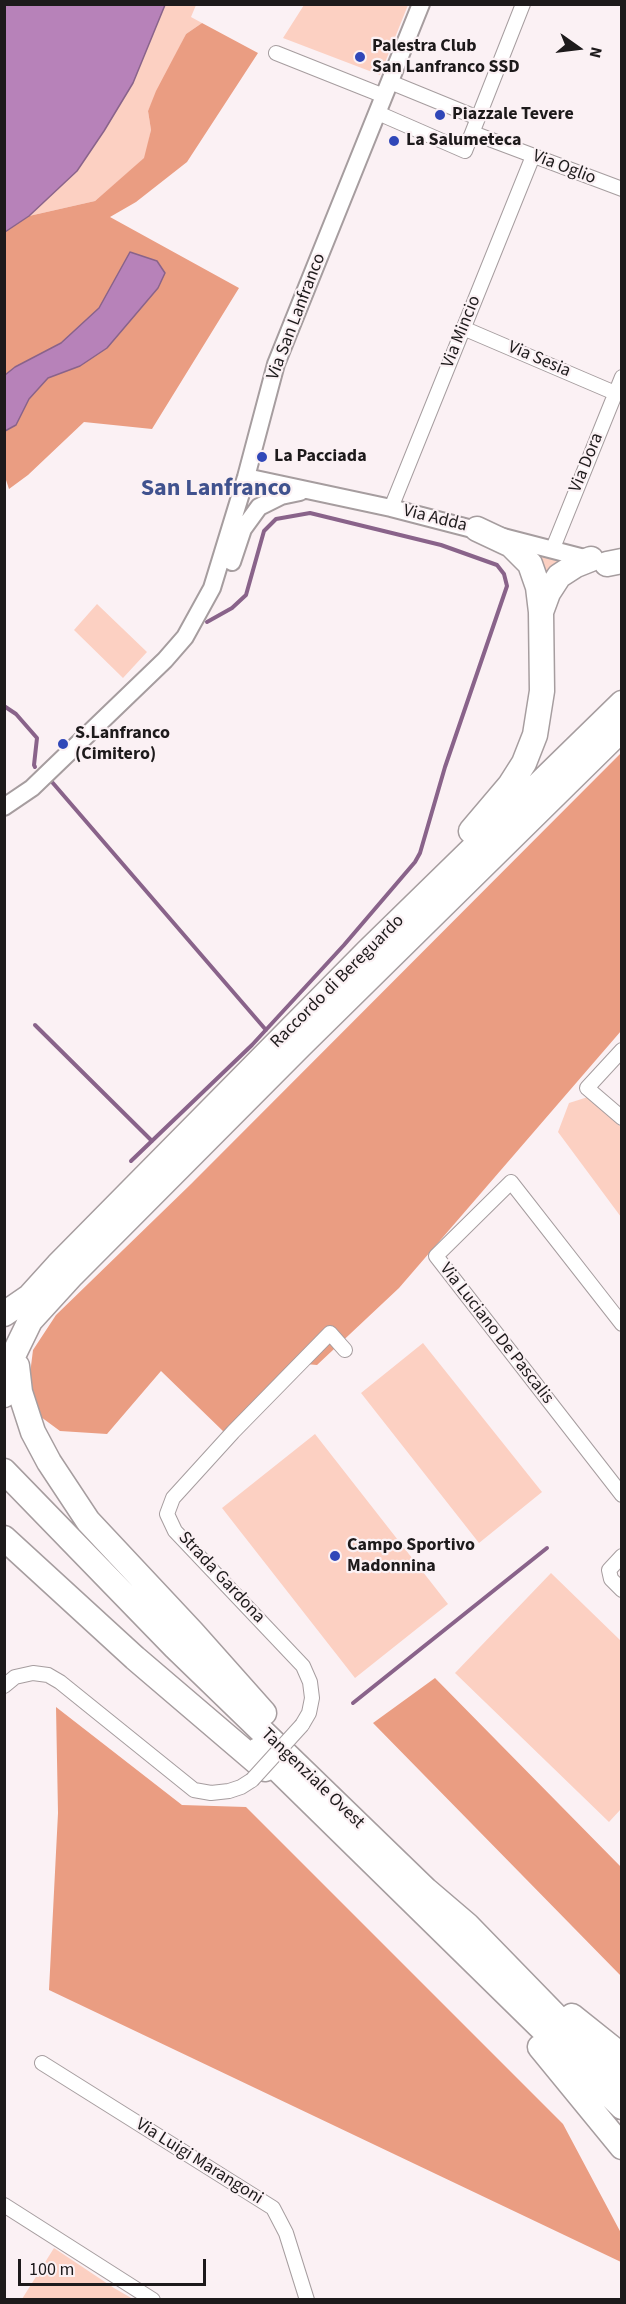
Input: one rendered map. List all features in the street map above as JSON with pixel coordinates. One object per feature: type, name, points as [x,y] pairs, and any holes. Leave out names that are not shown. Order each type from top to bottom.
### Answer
[{"type":"highway","points":[[368,951],[510,785],[524,763],[535,735],[542,691],[541,612],[538,587],[530,564],[512,545],[477,529]]},
{"type":"highway","points":[[541,612],[548,592],[559,576],[576,565],[610,564]]},
{"type":"highway","name":"Raccordo di Bereguardo","points":[[65,1270],[368,951],[621,703]]},
{"type":"highway","name":"Raccordo di Bereguardo","points":[[65,1270],[300,1046],[621,729]]},
{"type":"highway","points":[[4,1303],[65,1270]]},
{"type":"highway","points":[[4,1314],[65,1270]]},
{"type":"highway","points":[[4,1395],[14,1356],[22,1336],[65,1270]]},
{"type":"highway","points":[[22,1336],[17,1371],[23,1407],[49,1462],[77,1506],[115,1552],[192,1632],[261,1710],[341,1820]]},
{"type":"highway","name":"Tangenziale Ovest","points":[[7,1482],[175,1647],[341,1820],[412,1901],[621,2107]]},
{"type":"highway","points":[[4,1538],[135,1658],[341,1820]]},
{"type":"highway","name":"Tangenziale Ovest","points":[[341,1820],[467,1925],[621,2084]]},
{"type":"highway","points":[[412,1901],[559,2069],[621,2147]]},
{"type":"highway","points":[[467,1925],[621,2056]]},
{"type":"street","name":"Via San Lanfranco","points":[[4,807],[32,789],[165,660],[185,637],[212,588],[246,477],[276,364],[421,4]]},
{"type":"street","points":[[378,114],[465,151],[523,4]]},
{"type":"street","points":[[276,53],[478,118]]},
{"type":"street","name":"Via Oglio","points":[[473,133],[621,189]]},
{"type":"street","name":"Via Mincio","points":[[391,508],[533,156]]},
{"type":"street","name":"Via Sesia","points":[[463,328],[615,393]]},
{"type":"street","name":"Via Dora","points":[[553,548],[621,377]]},
{"type":"street","name":"Via Adda","points":[[246,477],[391,508],[610,564]]},
{"type":"street","points":[[212,588],[228,576],[243,529],[250,516],[271,500],[305,491]]},
{"type":"street","points":[[621,1050],[587,1088],[621,1118]]},
{"type":"street","name":"Via Luciano De Pascalis","points":[[621,1324],[511,1182],[436,1256],[621,1495]]},
{"type":"street","name":"Strada Gardona","points":[[4,1686],[15,1677],[33,1673],[48,1675],[60,1682],[194,1790],[211,1793],[229,1791],[252,1780],[302,1725],[309,1713],[312,1698],[310,1682],[303,1666],[175,1531],[167,1514],[173,1498],[233,1432],[330,1334],[345,1350]]},
{"type":"street","points":[[621,1556],[609,1570],[611,1579],[621,1590]]},
{"type":"street","name":"Via Luigi Marangoni","points":[[42,2063],[273,2208],[286,2233],[306,2300]]},
{"type":"street","points":[[4,2205],[153,2300]]},
{"type":"shaded area","points":[[5,4],[165,5],[133,83],[77,171],[29,216],[5,232]]},
{"type":"shaded area","points":[[165,5],[196,5],[191,17],[202,23],[186,34],[148,111],[151,130],[145,158],[95,201],[29,216],[77,171],[104,131],[133,83]]},
{"type":"shaded area","name":"Palestra Club San Lanfranco SSD","points":[[304,5],[408,5],[380,75],[283,38]]},
{"type":"shaded area","points":[[202,23],[258,53],[187,162],[136,202],[110,217],[239,288],[152,429],[84,422],[28,475],[9,489],[4,474],[4,232],[29,216],[95,201],[144,158],[151,130],[148,111],[156,91],[186,34]]},
{"type":"shaded area","points":[[130,252],[157,261],[165,273],[158,288],[107,348],[80,366],[48,378],[29,399],[16,425],[5,431],[5,375],[15,367],[61,343],[99,308]]},
{"type":"shaded area","points":[[533,553],[565,561],[548,582]]},
{"type":"shaded area","points":[[97,604],[147,652],[123,678],[74,630]]},
{"type":"shaded area","points":[[621,753],[621,1031],[399,1288],[317,1365],[294,1363],[225,1433],[161,1371],[107,1434],[60,1431],[41,1417],[29,1382],[33,1350],[56,1315],[191,1184]]},
{"type":"shaded area","points":[[588,1097],[621,1127],[621,1217],[558,1132],[569,1103]]},
{"type":"shaded area","points":[[423,1343],[542,1492],[479,1543],[361,1393]]},
{"type":"shaded area","name":"Campo Sportivo Madonnina","points":[[315,1434],[448,1604],[355,1678],[222,1508]]},
{"type":"shaded area","points":[[551,1573],[621,1641],[621,1809],[609,1822],[455,1673]]},
{"type":"shaded area","points":[[435,1678],[621,1867],[621,1976],[373,1723]]},
{"type":"shaded area","points":[[56,1707],[182,1805],[246,1807],[563,2124],[621,2233],[621,2262],[49,1990],[58,1813]]},
{"type":"shaded area","points":[[54,2248],[114,2288],[133,2299],[22,2299]]},
{"type":"waterway","points":[[131,1161],[252,1045],[344,945],[415,862],[420,853],[445,767],[507,586],[504,574],[497,565],[441,545],[310,513],[276,519],[264,531],[246,595],[232,608],[207,622]]},
{"type":"waterway","points":[[4,706],[16,714],[37,738],[35,767]]},
{"type":"waterway","points":[[52,782],[266,1030]]},
{"type":"waterway","points":[[35,1025],[152,1141]]},
{"type":"waterway","points":[[353,1703],[547,1548]]},
{"type":"place","name":"Palestra Club San Lanfranco SSD","points":[[360,57]]},
{"type":"place","name":"Piazzale Tevere","points":[[440,115]]},
{"type":"place","name":"La Salumeteca","points":[[394,141]]},
{"type":"place","name":"La Pacciada","points":[[262,457]]},
{"type":"place","name":"S.Lanfranco (Cimitero)","points":[[63,744]]},
{"type":"place","name":"Campo Sportivo Madonnina","points":[[335,1556]]},
{"type":"district","name":"San Lanfranco","points":[[216,490]]}]
